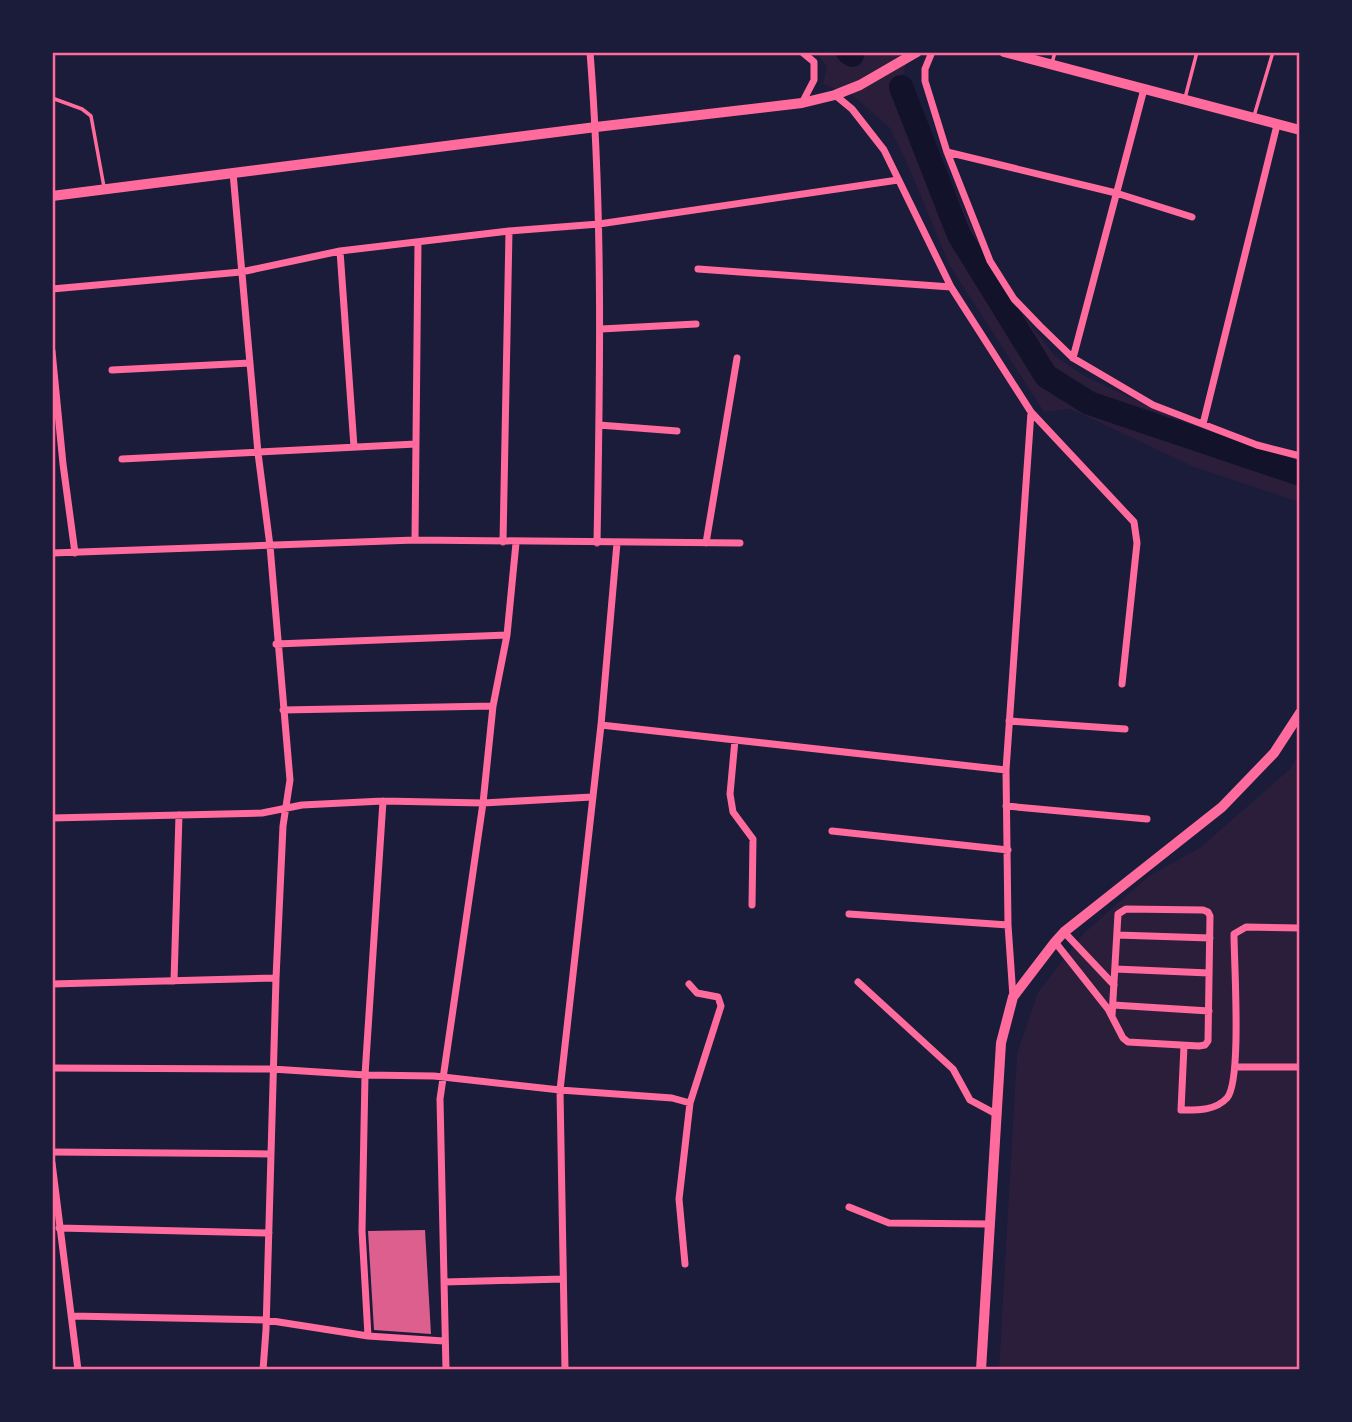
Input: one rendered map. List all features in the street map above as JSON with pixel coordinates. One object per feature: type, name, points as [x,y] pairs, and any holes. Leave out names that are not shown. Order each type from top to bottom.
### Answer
[{"type":"street","points":[[590,52],[596,127],[601,329],[597,542]]},
{"type":"street","points":[[802,52],[814,62],[816,74],[802,103]]},
{"type":"street","points":[[52,196],[802,103],[835,95],[860,85],[917,52]]},
{"type":"street","points":[[932,52],[925,69],[925,81],[947,152],[978,233],[1001,280],[1014,299],[1073,358],[1153,405],[1257,444],[1300,456]]},
{"type":"street","points":[[1004,52],[1300,130]]},
{"type":"street","points":[[1073,358],[1144,89]]},
{"type":"street","points":[[835,95],[852,109],[884,150],[951,287],[1031,412],[1130,517],[1136,528],[1122,684]]},
{"type":"street","points":[[1203,424],[1277,125]]},
{"type":"street","points":[[947,152],[1116,193],[1192,217]]},
{"type":"street","points":[[233,173],[290,780],[276,978],[263,1370]]},
{"type":"street","points":[[52,289],[241,272],[340,251],[509,231],[599,224],[898,180]]},
{"type":"street","points":[[503,542],[509,231]]},
{"type":"street","points":[[415,541],[418,242]]},
{"type":"street","points":[[340,251],[354,447]]},
{"type":"street","points":[[698,269],[951,287]]},
{"type":"street","points":[[601,329],[696,324]]},
{"type":"street","points":[[52,351],[75,552]]},
{"type":"street","points":[[706,543],[737,358]]},
{"type":"street","points":[[112,370],[250,363]]},
{"type":"street","points":[[981,1370],[1001,1043],[1013,996],[1008,925],[1006,770],[1031,412]]},
{"type":"street","points":[[599,425],[677,431]]},
{"type":"street","points":[[122,459],[416,444]]},
{"type":"street","points":[[52,465],[63,464]]},
{"type":"street","points":[[52,553],[415,541],[740,543]]},
{"type":"street","points":[[446,1370],[440,1099],[483,803],[493,706],[507,635],[516,543]]},
{"type":"street","points":[[565,1370],[560,1090],[601,725],[617,543]]},
{"type":"street","points":[[276,644],[507,635]]},
{"type":"street","points":[[283,710],[493,706]]},
{"type":"street","points":[[1013,996],[1064,932],[1222,807],[1274,753],[1300,713]]},
{"type":"street","points":[[1009,721],[1125,729]]},
{"type":"street","points":[[601,725],[1006,770]]},
{"type":"street","points":[[736,740],[730,794],[733,812],[753,839],[752,905]]},
{"type":"street","points":[[52,818],[262,813],[302,805],[383,801],[483,803],[592,797]]},
{"type":"street","points":[[369,1336],[362,1231],[365,1075],[383,801]]},
{"type":"street","points":[[1006,806],[1147,819]]},
{"type":"street","points":[[174,981],[179,815]]},
{"type":"street","points":[[832,831],[1008,850]]},
{"type":"street","points":[[1055,942],[1112,1016],[1123,1038],[1128,1042],[1205,1045],[1208,1041],[1209,1011],[1208,912],[1126,909],[1118,914],[1112,1016]]},
{"type":"street","points":[[849,914],[1008,925]]},
{"type":"street","points":[[1184,1046],[1181,1110],[1205,1110],[1216,1106],[1225,1100],[1233,1086],[1236,1068],[1234,934],[1245,927],[1300,928]]},
{"type":"street","points":[[1064,932],[1114,985]]},
{"type":"street","points":[[1117,935],[1210,938]]},
{"type":"street","points":[[1084,978],[1095,964]]},
{"type":"street","points":[[1115,969],[1209,973]]},
{"type":"street","points":[[52,984],[276,978]]},
{"type":"street","points":[[858,982],[953,1069],[970,1100],[996,1114]]},
{"type":"street","points":[[685,1264],[679,1199],[690,1102],[721,1006],[718,997],[697,993],[689,984]]},
{"type":"street","points":[[1113,1005],[1209,1011]]},
{"type":"street","points":[[52,1068],[272,1069],[365,1075],[445,1076],[690,1102]]},
{"type":"street","points":[[1236,1068],[1300,1068]]},
{"type":"street","points":[[52,1152],[271,1154]]},
{"type":"street","points":[[52,1163],[78,1370]]},
{"type":"street","points":[[849,1207],[889,1223],[989,1224]]},
{"type":"street","points":[[59,1228],[269,1233]]},
{"type":"street","points":[[444,1282],[563,1279]]},
{"type":"street","points":[[72,1315],[266,1320],[369,1336],[444,1341]]},
{"type":"lane","points":[[1052,65],[1055,52]]},
{"type":"lane","points":[[1185,100],[1197,52]]},
{"type":"lane","points":[[1254,118],[1273,52]]},
{"type":"lane","points":[[52,98],[82,109],[91,116],[104,189]]},
{"type":"shaded area","points":[[816,53],[909,53],[903,75],[994,277],[1054,355],[1084,376],[1211,435],[1299,461],[1299,502],[1194,467],[1071,409],[1044,412],[950,266],[890,128],[852,95],[823,84],[827,66]]},
{"type":"shaded area","points":[[1299,754],[1299,1369],[999,1370],[1017,1054],[1038,992],[1084,933],[1149,876],[1201,847],[1290,769]]},
{"type":"building","points":[[425,1230],[431,1334],[374,1330],[368,1231]]},
{"type":"waterway","points":[[848,52],[852,55]]},
{"type":"waterway","points":[[901,87],[959,235],[1046,376],[1089,403],[1300,474]]}]
